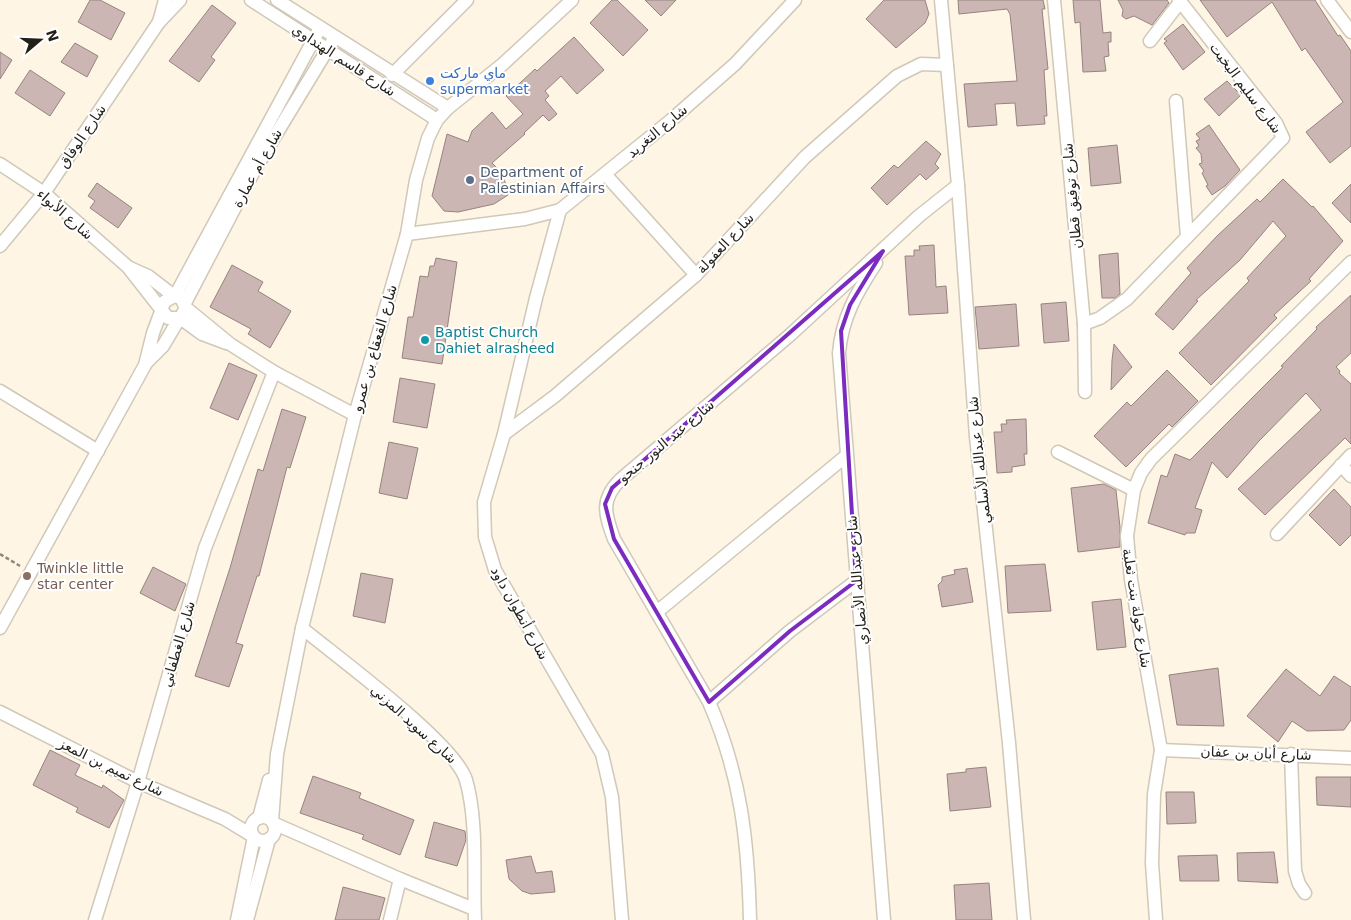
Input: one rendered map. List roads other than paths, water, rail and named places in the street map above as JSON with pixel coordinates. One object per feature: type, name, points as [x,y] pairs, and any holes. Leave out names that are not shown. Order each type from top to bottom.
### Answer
[{"type":"street","name":"شارع الوفاق","points":[[159,22],[164,0]]},
{"type":"street","name":"شارع الوفاق","points":[[0,246],[44,193],[159,22],[180,0]]},
{"type":"street","name":"شارع قاسم الهنداوي","points":[[251,0],[437,120]]},
{"type":"street","name":"شارع قاسم الهنداوي","points":[[277,0],[392,75],[448,108]]},
{"type":"street","points":[[392,75],[467,0]]},
{"type":"street","name":"شارع القعقاع بن عمرو","points":[[265,820],[302,628],[354,415],[407,234],[416,180],[431,130],[448,108],[503,64],[572,0]]},
{"type":"street","name":"شارع التغريد","points":[[407,234],[525,220],[560,210],[735,64],[795,0]]},
{"type":"street","name":"شارع عبدالله الأسلمي","points":[[941,0],[958,186],[976,438],[1009,742],[1024,920]]},
{"type":"street","name":"شارع توفيق قطان","points":[[1054,0],[1084,324],[1085,392]]},
{"type":"street","points":[[1327,0],[1351,32]]},
{"type":"street","points":[[1150,41],[1179,1]]},
{"type":"street","name":"شارع سليم البخيت","points":[[1084,324],[1100,318],[1122,304],[1283,138],[1270,116],[1179,1]]},
{"type":"street","name":"شارع أم عمارة","points":[[145,365],[163,346],[180,307],[312,40],[320,28]]},
{"type":"street","name":"شارع أم عمارة","points":[[250,167],[335,38]]},
{"type":"street","name":"شارع العفولة","points":[[504,434],[555,396],[696,275],[805,157],[897,76],[921,64],[947,65]]},
{"type":"street","points":[[1176,101],[1188,237]]},
{"type":"street","name":"شارع الأبواء","points":[[0,164],[44,193],[128,267],[168,318],[180,307]]},
{"type":"street","points":[[605,174],[696,275]]},
{"type":"street","name":"شارع عبد النور جنحو","points":[[750,920],[746,833],[740,794],[721,729],[709,702],[658,611],[614,539],[606,518],[605,504],[612,488],[736,382],[883,251],[919,216],[958,186]]},
{"type":"street","name":"شارع أنطوان داود","points":[[560,210],[536,298],[504,434],[484,502],[486,536],[495,570],[602,754],[612,798],[622,920]]},
{"type":"street","name":"شارع عبدالله الأنصاري","points":[[883,251],[850,305],[841,331],[839,352],[884,920]]},
{"type":"street","name":"شارع خولة بنت ثعلبة","points":[[1156,920],[1152,863],[1154,794],[1162,750],[1131,580],[1127,536],[1134,490],[1141,473],[1151,459],[1351,262]]},
{"type":"street","name":"شارع الأبواء","points":[[128,267],[148,276],[180,307],[202,334],[230,344],[274,372],[354,415]]},
{"type":"street","points":[[162,308],[164,302],[180,307]]},
{"type":"street","name":"شارع أم عمارة","points":[[0,628],[29,572],[145,365],[162,308]]},
{"type":"street","name":"شارع الغطفاني","points":[[95,920],[138,782],[206,548],[274,372]]},
{"type":"street","points":[[0,391],[98,451]]},
{"type":"street","points":[[1058,452],[1134,490]]},
{"type":"street","points":[[1276,534],[1351,455]]},
{"type":"street","points":[[658,611],[846,456]]},
{"type":"street","points":[[1341,465],[1351,476]]},
{"type":"street","points":[[709,702],[790,631],[856,580]]},
{"type":"street","name":"شارع سويد المزني","points":[[302,628],[413,719],[459,763],[468,787],[475,914]]},
{"type":"street","name":"شارع تميم بن المعز","points":[[0,712],[138,782],[224,819],[264,841],[270,838],[299,836]]},
{"type":"street","name":"شارع أبان بن عفان","points":[[1162,750],[1351,758]]},
{"type":"street","points":[[1291,754],[1295,871],[1299,884],[1305,893]]},
{"type":"street","name":"شارع تميم بن المعز","points":[[224,819],[265,820],[475,914]]},
{"type":"street","points":[[237,920],[254,836],[251,826],[265,820],[274,834],[270,838],[247,920]]},
{"type":"street","points":[[390,920],[400,879]]},
{"type":"place","name":"ماي ماركت supermarket","points":[[430,81]]},
{"type":"place","name":"Department of Palestinian Affairs","points":[[470,180]]},
{"type":"place","name":"Baptist Church Dahiet alrasheed","points":[[425,340]]},
{"type":"place","name":"Twinkle little star center","points":[[27,576]]}]
